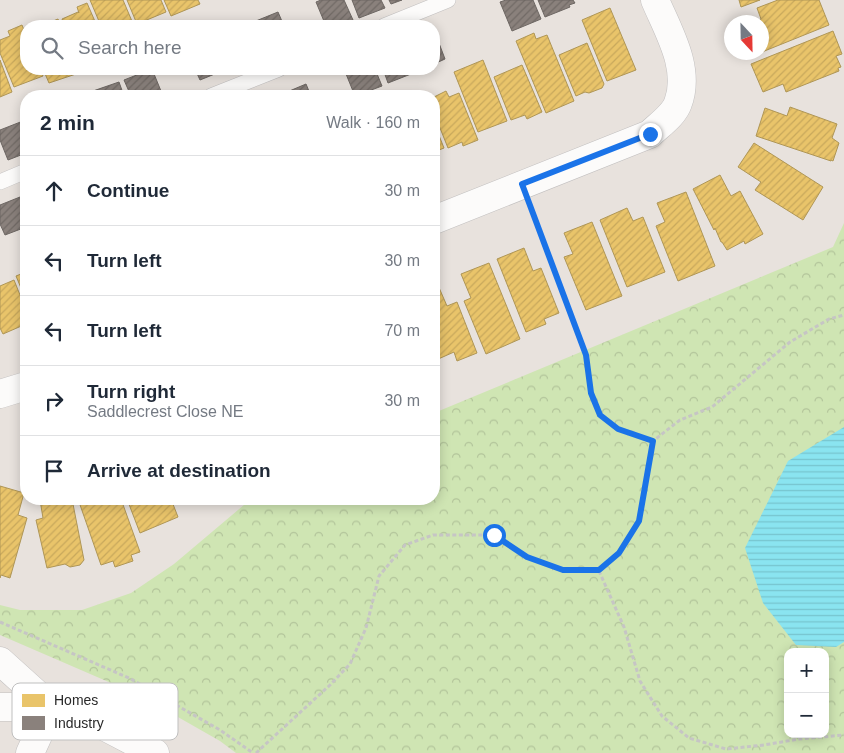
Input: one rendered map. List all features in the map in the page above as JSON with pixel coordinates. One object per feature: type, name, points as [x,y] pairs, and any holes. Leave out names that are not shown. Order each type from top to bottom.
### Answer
[{"type":"street","points":[[440,218],[650,134],[666,119],[678,104],[682,82],[680,61],[655,0]]},
{"type":"street","points":[[0,394],[20,388]]},
{"type":"street","points":[[0,661],[24,683]]},
{"type":"street","points":[[30,753],[36,740]]},
{"type":"street","points":[[130,740],[155,753]]},
{"type":"lane","points":[[399,20],[448,0]]},
{"type":"lane","points":[[226,90],[264,75]]},
{"type":"lane","points":[[0,182],[20,174]]},
{"type":"path","points":[[522,184],[586,355],[591,393],[600,415],[618,429],[653,441]]},
{"type":"path","points":[[178,706],[220,730],[254,753],[330,685],[350,664],[366,628],[380,576],[405,545],[433,535],[494,535],[527,557],[563,570],[599,570],[619,553],[639,521],[653,441],[680,420],[712,407],[790,342],[829,319],[844,315]]},
{"type":"path","points":[[599,570],[624,626],[640,681],[662,716],[689,738],[726,749],[844,735]]},
{"type":"path","points":[[0,622],[138,683]]},
{"type":"green space","points":[[844,223],[844,753],[236,753],[220,741],[178,717],[178,683],[111,683],[0,635],[0,605],[20,610],[82,610],[131,593],[174,564],[244,505],[440,505],[440,411],[833,247]]},
{"type":"water","points":[[844,427],[844,642],[836,647],[796,645],[763,603],[745,548],[788,461]]},
{"type":"building: Homes","points":[[90,0],[123,0],[131,20],[98,20]]},
{"type":"building: Homes","points":[[127,0],[161,0],[166,12],[147,20],[135,20]]},
{"type":"building: Homes","points":[[164,0],[198,0],[200,4],[171,16]]},
{"type":"building: Homes","points":[[739,0],[760,0],[741,7]]},
{"type":"building: Homes","points":[[778,0],[819,0],[829,25],[769,49],[769,15],[760,15],[757,8]]},
{"type":"building: Homes","points":[[87,3],[94,20],[62,20],[79,13],[77,7]]},
{"type":"building: Homes","points":[[610,8],[636,70],[607,81],[582,20]]},
{"type":"building: Homes","points":[[20,26],[20,75],[43,76],[14,87],[0,53],[0,40],[10,36],[8,31]]},
{"type":"building: Homes","points":[[833,31],[842,54],[836,56],[841,67],[838,68],[839,71],[786,92],[783,84],[763,92],[751,64],[761,60],[769,60],[769,57]]},
{"type":"building: Homes","points":[[534,33],[536,39],[547,35],[574,101],[546,113],[516,41]]},
{"type":"building: Homes","points":[[587,43],[604,84],[602,88],[576,96],[559,55]]},
{"type":"building: Homes","points":[[0,60],[12,92],[0,97]]},
{"type":"building: Homes","points":[[483,60],[507,121],[478,132],[454,72]]},
{"type":"building: Homes","points":[[522,65],[542,112],[527,119],[525,115],[511,120],[494,77]]},
{"type":"building: Homes","points":[[46,75],[73,75],[49,83]]},
{"type":"building: Homes","points":[[446,91],[449,97],[459,93],[478,140],[463,146],[462,142],[448,148],[440,128],[440,94]]},
{"type":"building: Homes","points":[[790,107],[837,124],[832,138],[839,143],[833,161],[756,136],[765,108],[787,116]]},
{"type":"building: Homes","points":[[440,138],[444,148],[440,150]]},
{"type":"building: Homes","points":[[754,143],[823,187],[803,220],[755,190],[761,182],[738,167]]},
{"type":"building: Homes","points":[[720,175],[731,196],[740,191],[763,234],[745,244],[744,241],[727,250],[715,228],[714,230],[693,189]]},
{"type":"building: Homes","points":[[686,192],[715,266],[678,281],[656,226],[665,222],[657,203]]},
{"type":"building: Homes","points":[[627,208],[633,221],[643,217],[665,272],[627,287],[600,220]]},
{"type":"building: Homes","points":[[592,222],[622,296],[586,310],[564,257],[573,254],[564,233]]},
{"type":"building: Homes","points":[[524,248],[533,271],[541,268],[559,313],[544,319],[546,324],[526,332],[497,259]]},
{"type":"building: Homes","points":[[489,263],[520,339],[486,354],[464,301],[471,298],[461,274]]},
{"type":"building: Homes","points":[[20,274],[20,286],[16,276]]},
{"type":"building: Homes","points":[[14,280],[20,295],[20,327],[3,334],[0,328],[0,286]]},
{"type":"building: Homes","points":[[440,290],[447,306],[457,302],[477,353],[457,361],[454,352],[440,358]]},
{"type":"building: Homes","points":[[0,486],[20,492],[21,505],[18,515],[27,518],[10,578],[1,575],[0,578]]},
{"type":"building: Homes","points":[[41,505],[73,505],[84,560],[80,565],[70,567],[65,564],[47,568],[36,520],[43,518]]},
{"type":"building: Homes","points":[[80,505],[123,505],[140,552],[131,555],[133,561],[115,567],[113,561],[101,565]]},
{"type":"building: Homes","points":[[129,505],[173,505],[178,517],[140,533]]},
{"type":"building: Industry","points":[[321,0],[344,0],[353,20],[324,20],[316,2]]},
{"type":"building: Industry","points":[[352,0],[381,0],[385,8],[359,18]]},
{"type":"building: Industry","points":[[389,0],[402,0],[391,4]]},
{"type":"building: Industry","points":[[506,0],[533,0],[541,19],[512,31],[500,2]]},
{"type":"building: Industry","points":[[538,0],[573,0],[575,3],[569,5],[570,7],[545,17]]},
{"type":"building: Industry","points":[[278,12],[281,20],[258,20]]},
{"type":"building: Industry","points":[[440,46],[445,59],[440,61]]},
{"type":"building: Industry","points":[[137,75],[154,75],[161,90],[128,90],[124,80]]},
{"type":"building: Industry","points":[[198,75],[212,75],[200,80]]},
{"type":"building: Industry","points":[[346,75],[377,75],[382,86],[371,90],[353,90]]},
{"type":"building: Industry","points":[[385,75],[408,75],[388,83]]},
{"type":"building: Industry","points":[[119,82],[122,90],[96,90]]},
{"type":"building: Industry","points":[[306,84],[308,90],[292,90]]},
{"type":"building: Industry","points":[[20,122],[20,155],[8,160],[0,140],[0,130]]},
{"type":"building: Industry","points":[[20,197],[20,229],[5,235],[0,224],[0,205]]},
{"type":"route","points":[[494,535],[527,557],[563,570],[599,570],[619,553],[639,521],[653,441],[618,429],[600,415],[591,393],[586,355],[522,184],[650,134]]}]
